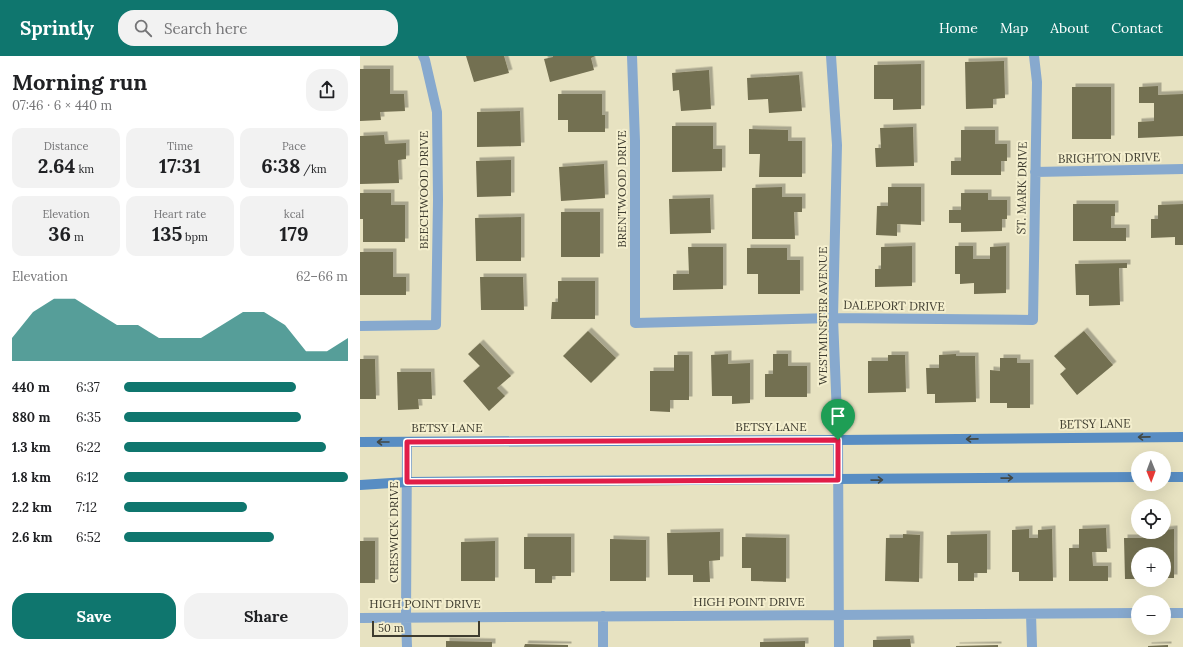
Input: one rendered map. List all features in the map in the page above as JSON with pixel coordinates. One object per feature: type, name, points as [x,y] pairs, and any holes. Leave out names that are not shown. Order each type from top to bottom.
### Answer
[{"type":"main road","name":"BETSY LANE","points":[[360,442],[838,440],[1183,436]]},
{"type":"main road","points":[[360,485],[407,482],[1131,477]]},
{"type":"main road","points":[[1171,477],[1183,477]]},
{"type":"street","name":"BEECHWOOD DRIVE","points":[[360,326],[436,325],[438,200],[437,112],[423,56]]},
{"type":"street","name":"BRENTWOOD DRIVE","points":[[632,56],[635,141],[635,323]]},
{"type":"street","name":"WESTMINSTER AVENUE","points":[[831,56],[837,146],[833,318],[838,440],[839,647]]},
{"type":"street","name":"ST. MARK DRIVE","points":[[1033,320],[1037,82],[1034,56]]},
{"type":"street","name":"BRIGHTON DRIVE","points":[[1036,172],[1183,169]]},
{"type":"street","name":"DALEPORT DRIVE","points":[[635,323],[833,318],[1033,320]]},
{"type":"street","name":"CRESWICK DRIVE","points":[[407,442],[407,647]]},
{"type":"street","points":[[1171,613],[1183,613]]},
{"type":"street","name":"HIGH POINT DRIVE","points":[[360,618],[839,614],[1131,614]]},
{"type":"street","points":[[1031,614],[1032,647]]},
{"type":"street","points":[[603,616],[603,647]]},
{"type":"building","points":[[466,56],[504,56],[509,73],[474,82]]},
{"type":"building","points":[[553,56],[595,56],[591,58],[594,70],[550,82],[544,59]]},
{"type":"building","points":[[1004,61],[1005,98],[993,99],[993,108],[966,109],[965,62]]},
{"type":"building","points":[[921,64],[921,109],[893,110],[893,99],[874,99],[874,65]]},
{"type":"building","points":[[360,69],[390,69],[390,94],[404,94],[405,111],[380,112],[381,120],[360,121]]},
{"type":"building","points":[[709,70],[711,109],[681,111],[679,90],[673,91],[672,73]]},
{"type":"building","points":[[799,75],[802,111],[769,113],[768,99],[748,100],[747,78]]},
{"type":"building","points":[[1158,86],[1158,95],[1183,94],[1183,136],[1138,138],[1138,122],[1154,121],[1154,103],[1139,103],[1139,87]]},
{"type":"building","points":[[1072,87],[1111,87],[1111,139],[1072,139]]},
{"type":"building","points":[[558,94],[602,94],[602,115],[605,115],[605,132],[568,132],[568,120],[558,120]]},
{"type":"building","points":[[520,111],[521,146],[477,147],[477,112]]},
{"type":"building","points":[[672,126],[713,126],[713,149],[722,149],[722,171],[672,172]]},
{"type":"building","points":[[913,127],[914,166],[876,167],[875,148],[881,148],[880,128]]},
{"type":"building","points":[[749,129],[788,130],[788,141],[802,141],[802,177],[759,177],[760,154],[749,154]]},
{"type":"building","points":[[961,130],[995,130],[995,144],[1007,144],[1007,161],[1001,161],[1001,175],[951,175],[951,161],[961,161]]},
{"type":"building","points":[[384,135],[385,144],[406,143],[406,159],[398,160],[399,183],[360,184],[360,136]]},
{"type":"building","points":[[511,160],[511,196],[477,197],[476,161]]},
{"type":"building","points":[[604,164],[605,198],[561,201],[559,167]]},
{"type":"building","points":[[782,187],[782,197],[802,197],[802,212],[794,212],[795,239],[752,239],[752,188]]},
{"type":"building","points":[[888,187],[921,187],[921,225],[897,224],[897,236],[876,235],[877,206],[888,206]]},
{"type":"building","points":[[360,193],[391,193],[391,205],[405,205],[405,242],[363,242],[363,219],[360,219]]},
{"type":"building","points":[[961,193],[988,193],[988,200],[1007,200],[1007,219],[1002,219],[1002,231],[961,232],[961,223],[949,223],[949,210],[961,210]]},
{"type":"building","points":[[710,198],[711,233],[670,234],[669,199]]},
{"type":"building","points":[[1073,204],[1115,204],[1115,216],[1111,216],[1111,228],[1126,228],[1126,241],[1073,241]]},
{"type":"building","points":[[1183,204],[1183,245],[1175,245],[1175,237],[1151,238],[1151,219],[1158,219],[1158,205]]},
{"type":"building","points":[[561,212],[600,212],[600,257],[561,257]]},
{"type":"building","points":[[521,217],[521,261],[476,261],[475,218]]},
{"type":"building","points":[[912,246],[912,286],[875,287],[875,269],[881,269],[881,247]]},
{"type":"building","points":[[955,246],[973,246],[973,259],[990,259],[990,247],[1006,246],[1006,293],[974,294],[974,283],[960,284],[960,274],[955,274]]},
{"type":"building","points":[[688,247],[723,247],[723,289],[673,290],[673,274],[689,274]]},
{"type":"building","points":[[747,248],[787,248],[787,260],[800,260],[800,294],[758,294],[758,274],[747,274]]},
{"type":"building","points":[[360,252],[393,252],[393,277],[406,277],[406,295],[360,295]]},
{"type":"building","points":[[1127,263],[1127,268],[1119,268],[1120,305],[1089,306],[1089,295],[1076,295],[1075,264]]},
{"type":"building","points":[[480,277],[523,277],[524,310],[481,310]]},
{"type":"building","points":[[558,281],[595,281],[595,319],[551,319],[552,302],[558,302]]},
{"type":"building","points":[[588,331],[616,358],[591,383],[563,356]]},
{"type":"building","points":[[1084,331],[1113,365],[1077,395],[1060,374],[1066,369],[1054,356]]},
{"type":"building","points":[[480,343],[511,376],[497,388],[505,396],[489,411],[463,381],[480,366],[468,354]]},
{"type":"building","points":[[728,354],[728,364],[750,363],[750,403],[732,404],[732,396],[712,396],[711,355]]},
{"type":"building","points":[[773,354],[788,354],[788,366],[807,366],[807,397],[765,397],[765,374],[773,374]]},
{"type":"building","points":[[956,354],[956,356],[975,356],[976,402],[935,403],[935,394],[927,394],[926,368],[939,368],[939,355]]},
{"type":"building","points":[[674,355],[689,355],[689,400],[670,400],[670,412],[650,411],[650,371],[674,371]]},
{"type":"building","points":[[888,355],[905,355],[906,392],[868,393],[868,361],[888,361]]},
{"type":"building","points":[[1000,358],[1017,358],[1017,363],[1030,363],[1030,408],[1007,408],[1007,403],[990,403],[990,370],[1000,371]]},
{"type":"building","points":[[360,359],[375,359],[376,399],[360,399]]},
{"type":"building","points":[[397,372],[431,372],[432,399],[418,399],[419,409],[398,410]]},
{"type":"building","points":[[1106,528],[1107,552],[1092,552],[1093,566],[1108,566],[1108,581],[1069,581],[1069,548],[1079,548],[1079,529]]},
{"type":"building","points":[[1029,529],[1029,538],[1038,538],[1038,530],[1052,529],[1053,581],[1019,581],[1019,572],[1012,572],[1012,530]]},
{"type":"building","points":[[1171,529],[1174,529],[1174,578],[1171,578],[1171,547],[1131,547],[1131,579],[1125,579],[1124,538],[1171,539]]},
{"type":"building","points":[[720,532],[720,560],[709,561],[710,582],[693,582],[693,575],[668,575],[667,533]]},
{"type":"building","points":[[903,534],[920,535],[919,582],[885,581],[886,538],[903,538]]},
{"type":"building","points":[[987,534],[987,573],[974,573],[974,581],[958,581],[958,563],[947,563],[947,535]]},
{"type":"building","points":[[524,537],[571,537],[571,576],[552,576],[552,583],[535,583],[535,569],[524,569]]},
{"type":"building","points":[[742,537],[786,538],[786,582],[751,581],[751,568],[742,568]]},
{"type":"building","points":[[610,539],[646,540],[646,581],[610,581]]},
{"type":"building","points":[[360,541],[375,541],[375,583],[360,583]]},
{"type":"building","points":[[495,541],[495,581],[461,581],[461,542]]},
{"type":"building","points":[[910,639],[911,647],[873,647],[873,640]]},
{"type":"building","points":[[446,641],[492,642],[492,647],[446,647]]},
{"type":"building","points":[[805,641],[805,647],[760,647],[760,642]]},
{"type":"building","points":[[525,644],[568,645],[568,647],[524,647]]},
{"type":"building","points":[[998,645],[998,647],[956,647],[956,646]]},
{"type":"building","points":[[1168,645],[1168,647],[1148,647],[1148,646]]},
{"type":"route","points":[[838,440],[838,480],[407,482],[407,442],[838,440]]}]
